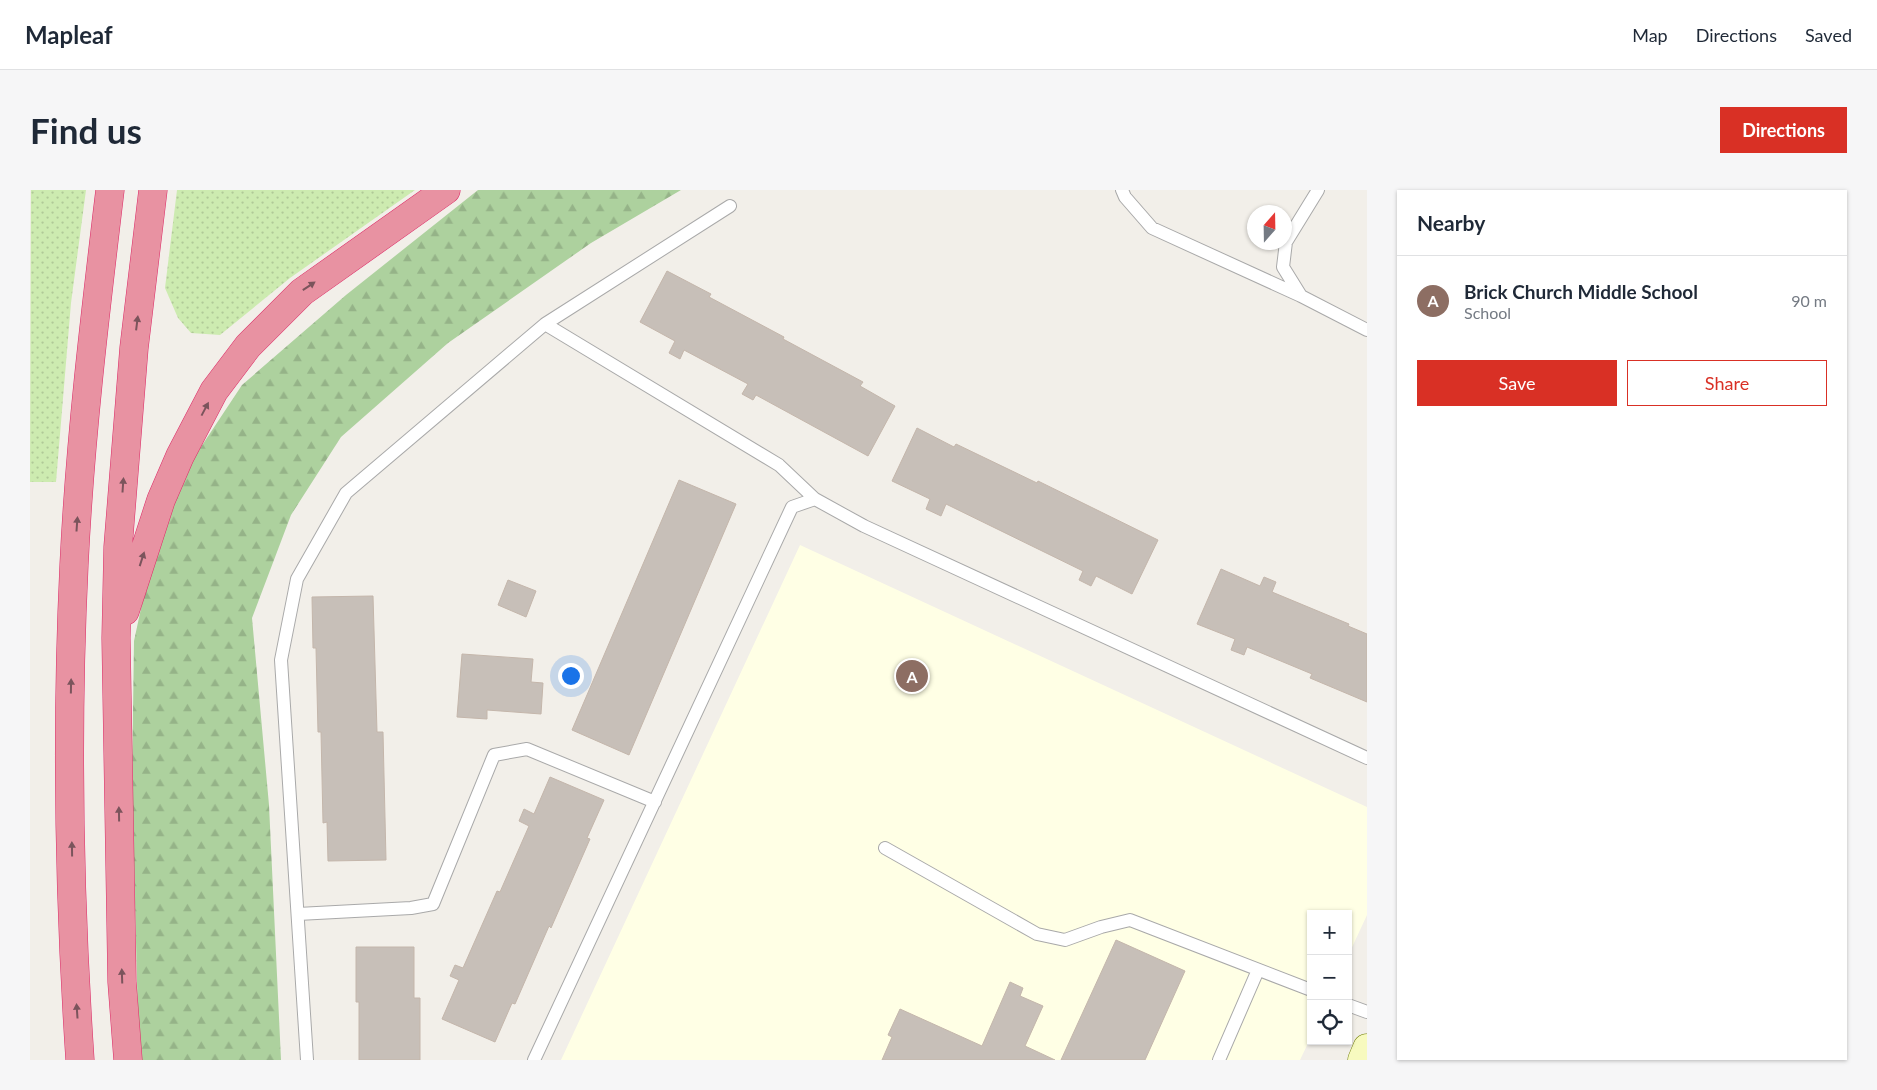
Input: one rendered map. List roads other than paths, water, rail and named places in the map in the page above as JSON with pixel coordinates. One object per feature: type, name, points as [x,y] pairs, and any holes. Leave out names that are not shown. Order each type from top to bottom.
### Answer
[{"type":"highway","points":[[80,1060],[74,968],[70,746],[74,565],[86,397],[110,190]]},
{"type":"highway","points":[[128,1060],[122,982],[116,638],[118,547],[133,358],[153,190]]},
{"type":"highway","points":[[116,638],[161,500],[180,456],[214,391],[248,346],[302,292],[446,190]]},
{"type":"main road","points":[[1362,1060],[1367,1048]]},
{"type":"lane","points":[[1122,190],[1152,228],[1301,296],[1367,330]]},
{"type":"lane","points":[[1301,296],[1283,267],[1286,242],[1318,190]]},
{"type":"lane","points":[[307,1060],[281,660],[297,579],[346,493],[544,324],[730,206]]},
{"type":"lane","points":[[544,324],[779,465],[815,499],[864,526],[1367,758]]},
{"type":"lane","points":[[534,1060],[792,507],[815,499]]},
{"type":"lane","points":[[298,914],[411,908],[433,904],[494,755],[527,749],[655,802]]},
{"type":"lane","points":[[885,848],[1037,934],[1065,940],[1101,927],[1130,920],[1307,988]]},
{"type":"lane","points":[[1219,1060],[1258,970]]},
{"type":"lane","points":[[1352,1006],[1367,1012]]},
{"type":"place","name":"Brick Church Middle School","points":[[912,676]]}]
